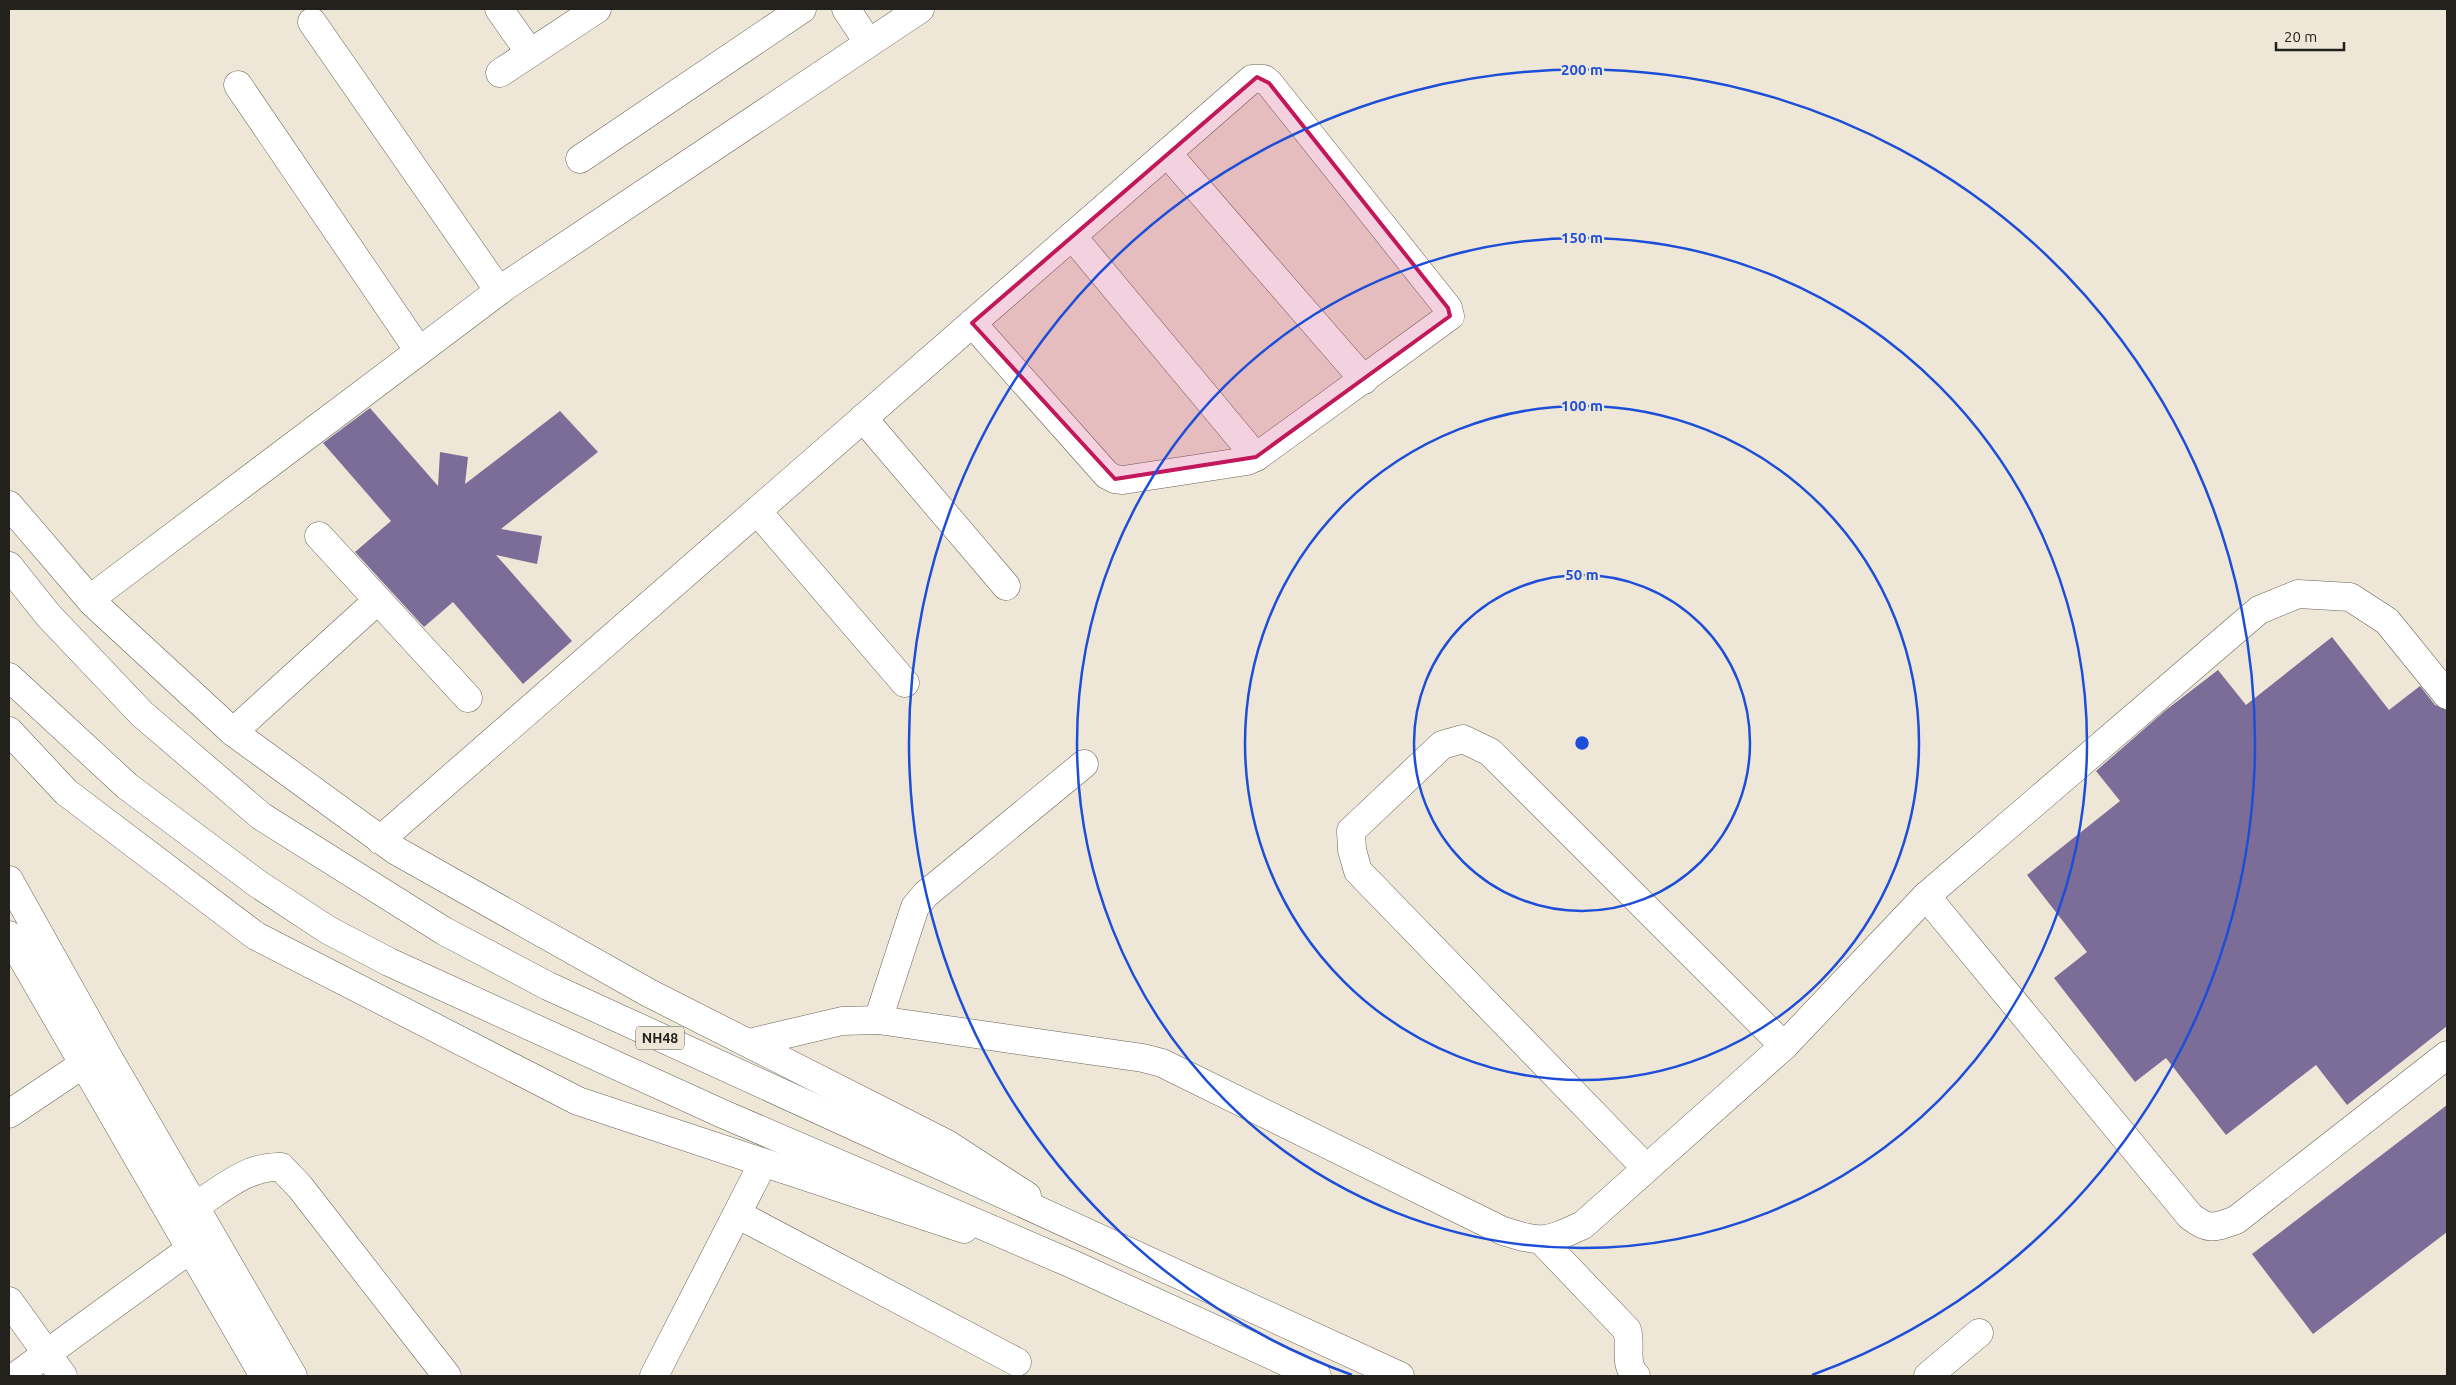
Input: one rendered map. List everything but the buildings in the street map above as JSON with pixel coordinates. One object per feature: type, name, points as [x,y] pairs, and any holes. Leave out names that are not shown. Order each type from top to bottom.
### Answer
[{"type":"main road","points":[[499,9],[530,53]]},
{"type":"main road","points":[[500,73],[597,9]]},
{"type":"main road","points":[[580,159],[802,9]]},
{"type":"main road","points":[[846,9],[868,42]]},
{"type":"main road","points":[[90,599],[499,291],[868,42],[920,9]]},
{"type":"main road","points":[[312,22],[499,291]]},
{"type":"main road","points":[[380,840],[756,511],[1252,79],[1264,79],[1269,83],[1450,312],[1448,320],[1256,457],[1247,461],[1115,479],[1107,475],[972,323]]},
{"type":"main road","points":[[238,85],[419,351]]},
{"type":"main road","points":[[1167,153],[1364,380]]},
{"type":"main road","points":[[1072,236],[1256,457]]},
{"type":"main road","points":[[863,418],[1006,586]]},
{"type":"main road","points":[[9,505],[90,599],[234,732],[380,840],[649,993],[947,1144],[1080,1231]]},
{"type":"main road","points":[[756,511],[905,683]]},
{"type":"main road","points":[[318,536],[468,698]]},
{"type":"main road","name":"NH48","points":[[9,566],[48,616],[142,714],[261,816],[444,931],[548,986],[1400,1376]]},
{"type":"main road","points":[[749,1043],[842,1022],[878,1020],[1143,1058],[1162,1063],[1503,1231],[1542,1241],[1556,1238],[1582,1225],[1784,1046],[1926,896],[2259,610],[2298,594],[2350,597],[2387,622],[2447,695]]},
{"type":"main road","points":[[234,732],[378,600]]},
{"type":"main road","points":[[9,677],[127,786],[258,884],[328,930],[389,962],[723,1114],[1072,1264],[1317,1376]]},
{"type":"main road","points":[[9,730],[66,792],[256,936],[578,1101],[1072,1264]]},
{"type":"main road","points":[[1646,1168],[1358,871],[1352,850],[1352,831],[1442,745],[1463,739],[1490,752],[1784,1046]]},
{"type":"main road","points":[[878,1020],[915,907],[926,894],[1084,764]]},
{"type":"main road","points":[[9,880],[194,1207],[200,1242],[264,1376]]},
{"type":"main road","points":[[1926,896],[2190,1216],[2203,1226],[2218,1226],[2236,1220],[2447,1055]]},
{"type":"main road","points":[[9,935],[82,1065],[200,1242],[293,1376]]},
{"type":"main road","points":[[9,1114],[82,1065]]},
{"type":"main road","points":[[654,1376],[763,1163]]},
{"type":"main road","points":[[194,1207],[249,1172],[266,1166],[281,1167],[300,1187],[447,1376]]},
{"type":"main road","points":[[737,1214],[1017,1362]]},
{"type":"main road","points":[[1542,1241],[1627,1330],[1630,1340],[1628,1363],[1636,1376]]},
{"type":"main road","points":[[16,1376],[200,1242]]},
{"type":"main road","points":[[9,1301],[63,1376]]},
{"type":"main road","points":[[1928,1376],[1979,1333]]},
{"type":"highlighted area","points":[[1257,77],[1269,83],[1448,308],[1450,316],[1256,457],[1115,479],[972,323]]}]
